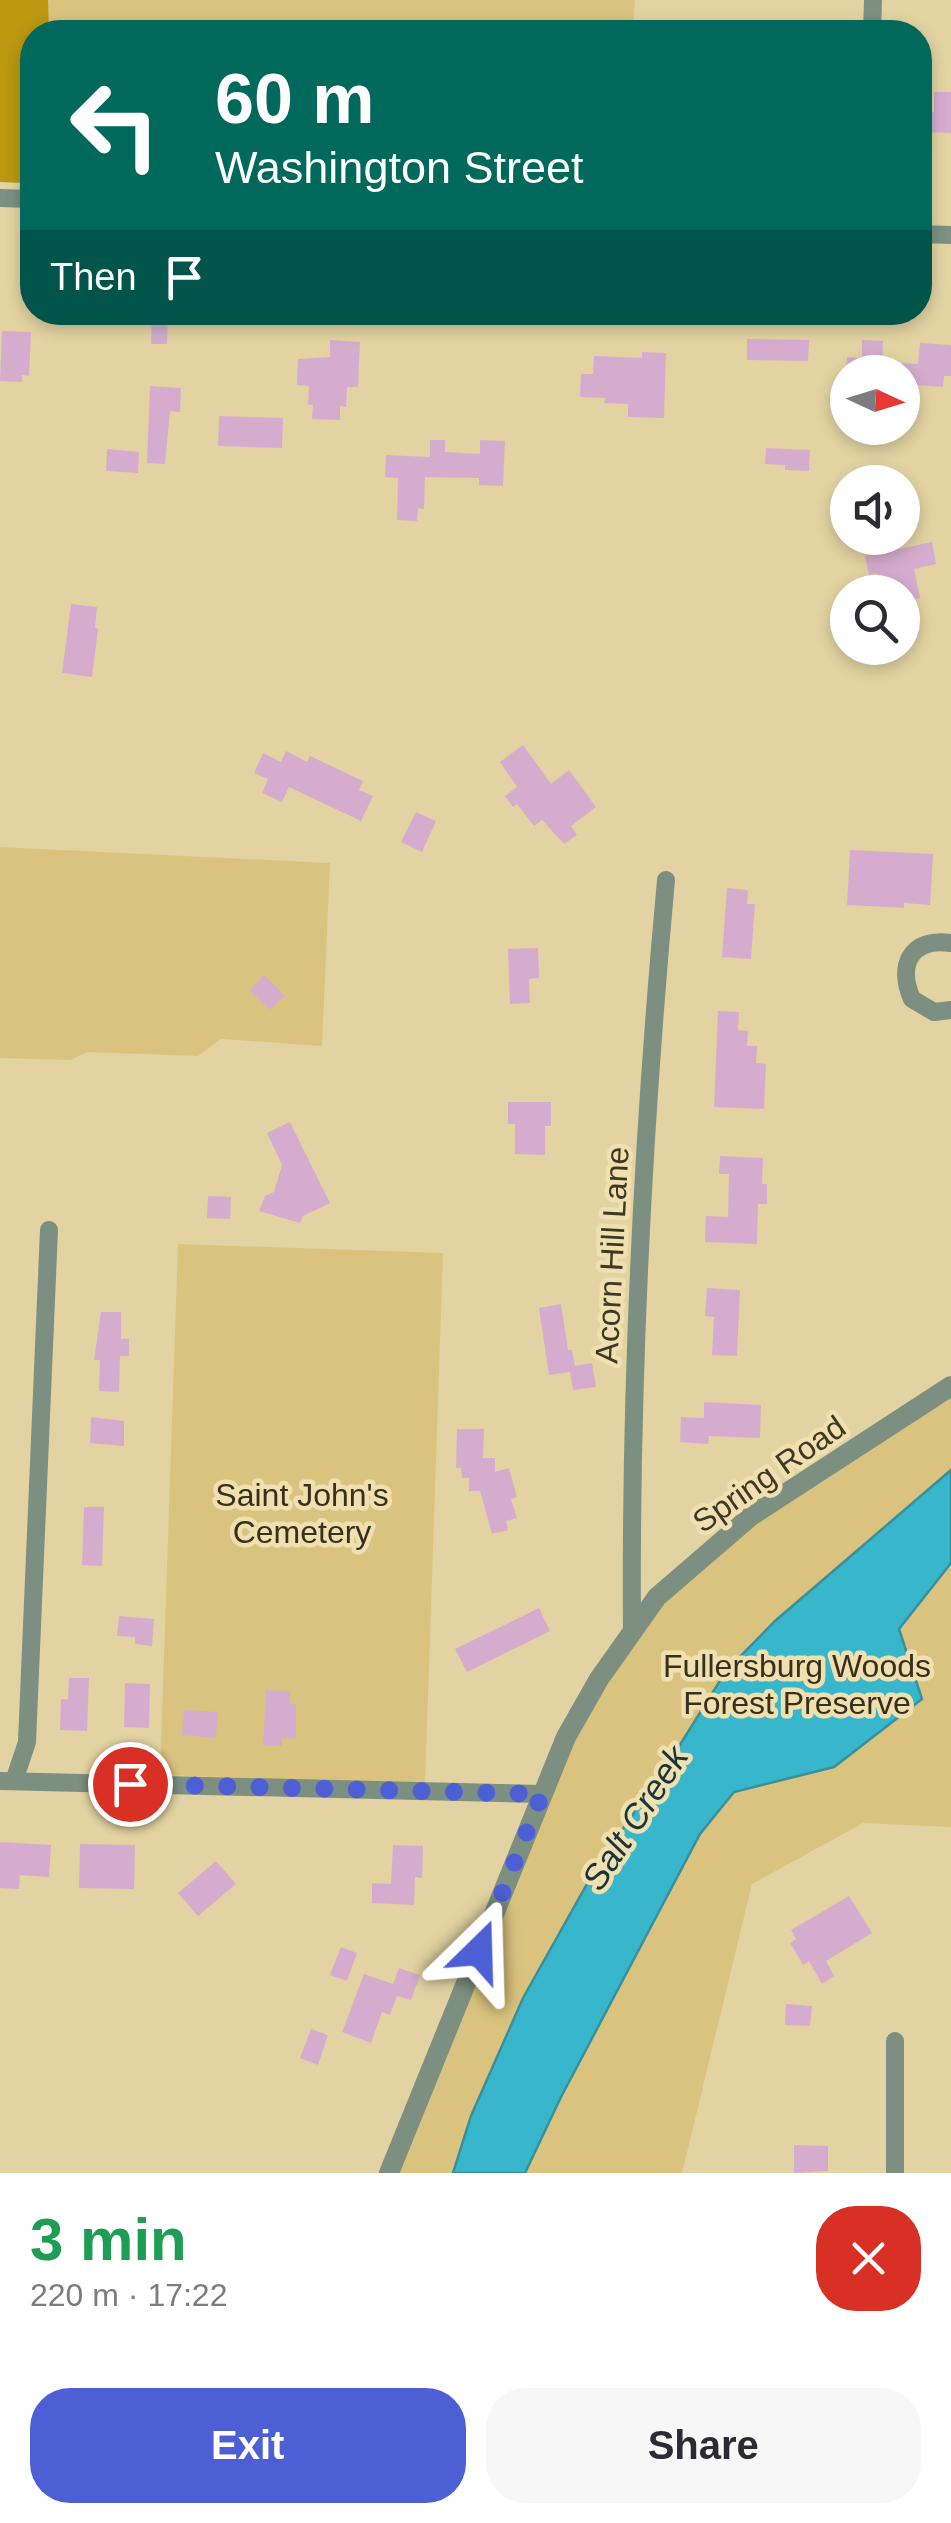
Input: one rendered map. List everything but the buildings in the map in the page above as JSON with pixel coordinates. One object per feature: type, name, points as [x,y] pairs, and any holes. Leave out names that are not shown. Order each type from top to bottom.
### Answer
[{"type":"street","name":"Acorn Hill Lane","points":[[632,1633],[632,1472],[651,1052],[666,880]]},
{"type":"street","points":[[951,943],[930,942],[920,947],[904,972],[912,998],[934,1012],[951,1010]]},
{"type":"street","points":[[49,1230],[27,1742],[7,1781],[542,1794]]},
{"type":"street","name":"Spring Road","points":[[389,2173],[579,1712],[657,1597],[751,1516],[951,1386]]},
{"type":"street","points":[[895,2040],[895,2173]]},
{"type":"green space","points":[[25,0],[635,0],[634,20],[24,20]]},
{"type":"green space","points":[[0,847],[330,863],[322,1046],[221,1039],[198,1056],[87,1052],[70,1060],[0,1058]]},
{"type":"green space","name":"Saint John's Cemetery","points":[[178,1244],[443,1253],[425,1784],[160,1775]]},
{"type":"green space","name":"Fullersburg Woods Forest Preserve","points":[[951,1393],[951,1827],[863,1823],[752,1884],[682,2173],[397,2173],[572,1737],[662,1599],[746,1527]]},
{"type":"shaded area","points":[[0,0],[48,0],[49,20],[20,20],[20,183],[0,182]]},
{"type":"water","name":"Salt Creek","points":[[951,1470],[951,1563],[899,1629],[922,1699],[834,1767],[734,1792],[700,1834],[525,2173],[453,2173],[471,2116],[523,1998],[596,1868],[726,1671],[775,1621]]},
{"type":"route","points":[[130,1784],[542,1794],[479,1951]]}]
